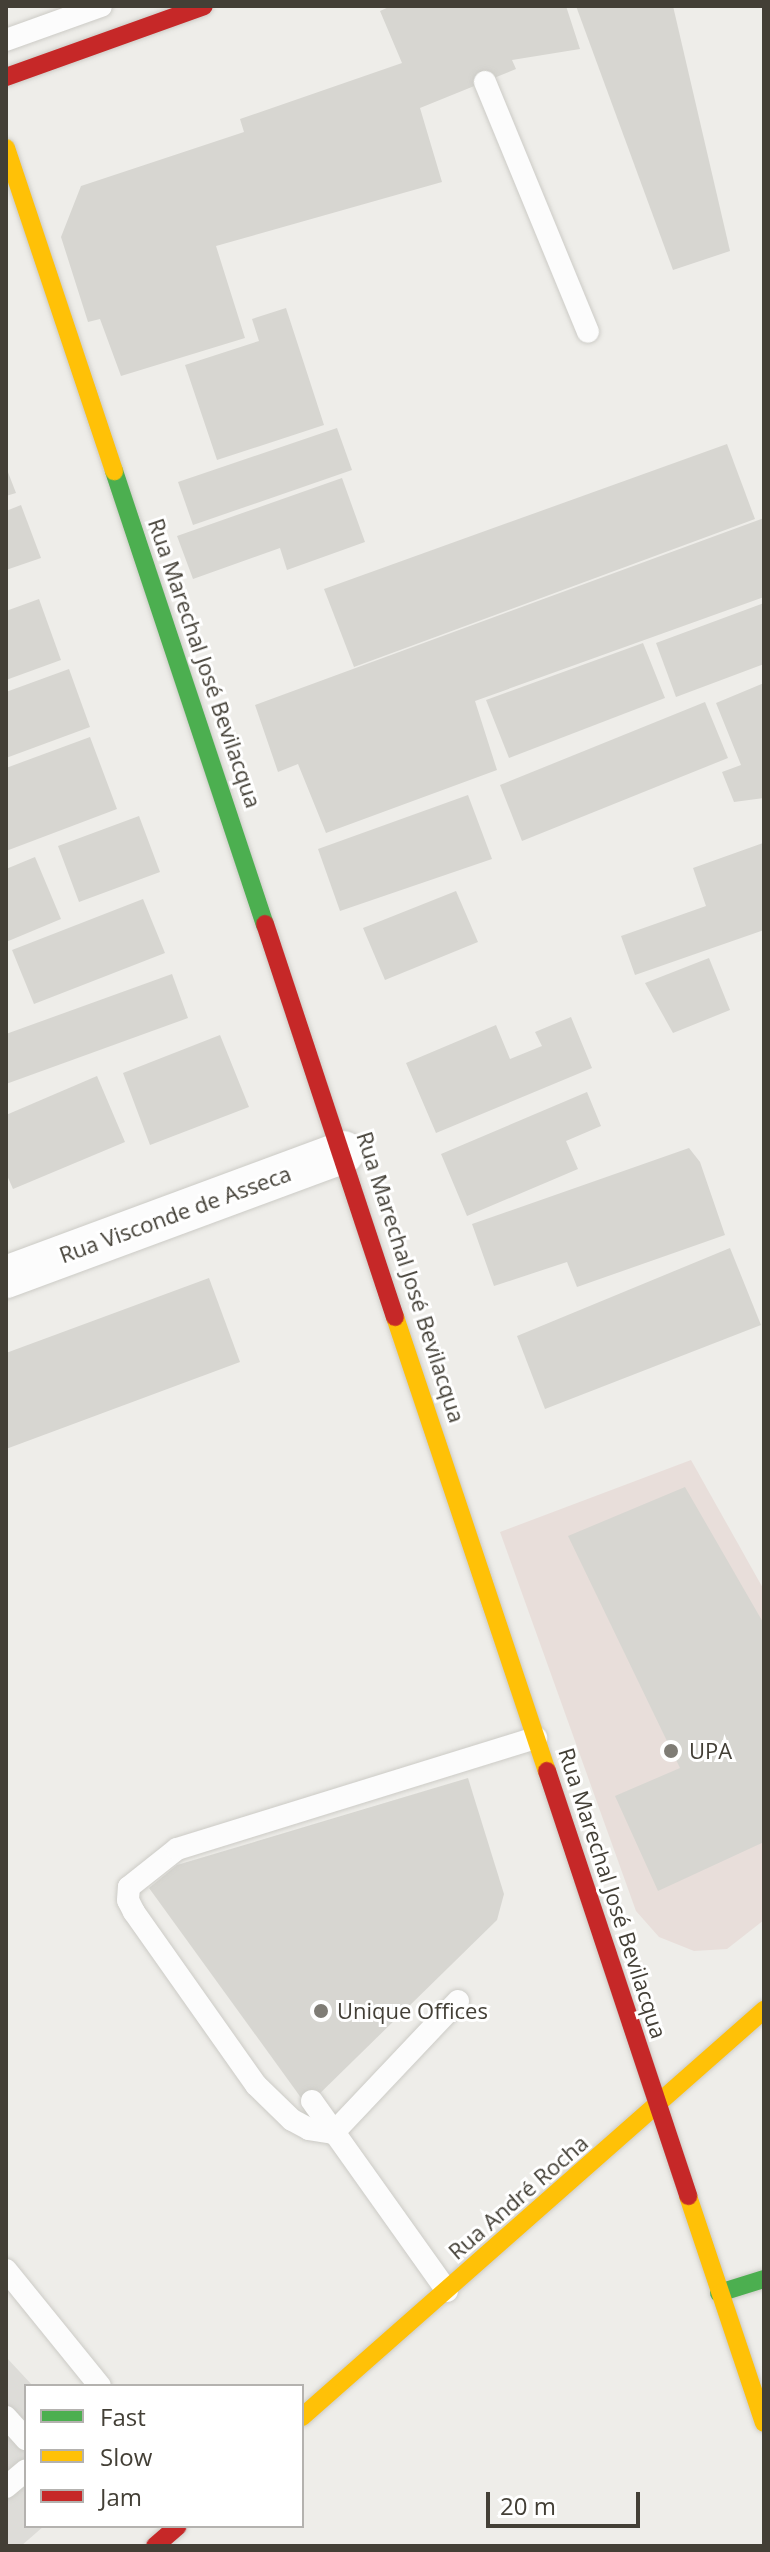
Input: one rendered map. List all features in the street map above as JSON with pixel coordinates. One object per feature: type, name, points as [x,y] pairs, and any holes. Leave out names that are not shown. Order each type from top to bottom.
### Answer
[{"type":"street","points":[[6,77],[204,6]]},
{"type":"street","name":"Rua Marechal José Bevilacqua","points":[[6,148],[344,1152],[764,2423]]},
{"type":"street","name":"Rua Visconde de Asseca","points":[[6,1277],[344,1152]]},
{"type":"street","name":"Rua André Rocha","points":[[304,2415],[756,2017]]},
{"type":"street","points":[[719,2293],[764,2279]]},
{"type":"street","points":[[155,2546],[176,2528]]},
{"type":"lane","points":[[6,40],[101,6]]},
{"type":"lane","points":[[485,82],[588,332]]},
{"type":"lane","points":[[333,2133],[292,2120],[256,2085],[134,1912],[128,1900],[129,1887],[177,1849],[536,1738]]},
{"type":"lane","points":[[333,2133],[458,2001]]},
{"type":"lane","points":[[756,2017],[764,2048]]},
{"type":"lane","points":[[312,2101],[447,2291]]},
{"type":"lane","points":[[6,2270],[98,2384]]},
{"type":"lane","points":[[6,2417],[24,2437]]},
{"type":"lane","points":[[6,2487],[24,2472]]},
{"type":"shaded area","name":"UPA","points":[[691,1460],[764,1590],[764,1920],[727,1949],[694,1951],[659,1937],[636,1911],[500,1532]]},
{"type":"shaded area","points":[[6,2357],[31,2384],[24,2384],[24,2528],[42,2528],[21,2546],[6,2546]]},
{"type":"building","points":[[391,6],[566,6],[580,49],[512,60],[516,69],[420,108],[442,182],[216,246],[245,338],[121,376],[100,319],[88,322],[61,237],[81,186],[244,132],[240,119],[402,63],[380,11]]},
{"type":"building","points":[[576,6],[673,6],[730,251],[673,270]]},
{"type":"building","points":[[286,308],[324,425],[217,460],[185,365],[259,341],[252,319]]},
{"type":"building","points":[[337,428],[352,470],[193,525],[178,482]]},
{"type":"building","points":[[727,444],[755,519],[354,667],[324,589]]},
{"type":"building","points":[[6,467],[16,493],[6,496]]},
{"type":"building","points":[[342,478],[365,542],[287,570],[280,548],[193,579],[177,536]]},
{"type":"building","points":[[21,505],[41,558],[6,570],[6,511]]},
{"type":"building","points":[[764,518],[764,597],[475,701],[497,770],[326,833],[298,764],[278,772],[255,705]]},
{"type":"building","points":[[39,599],[61,660],[6,680],[6,611]]},
{"type":"building","points":[[764,603],[764,664],[676,697],[656,643]]},
{"type":"building","points":[[643,643],[665,698],[509,758],[486,700]]},
{"type":"building","points":[[69,669],[90,727],[6,758],[6,692]]},
{"type":"building","points":[[764,683],[764,798],[734,802],[722,772],[741,765],[716,703]]},
{"type":"building","points":[[705,702],[728,758],[522,841],[500,785]]},
{"type":"building","points":[[90,737],[117,809],[6,851],[6,768]]},
{"type":"building","points":[[468,795],[492,859],[340,911],[318,849]]},
{"type":"building","points":[[139,816],[160,872],[79,902],[58,846]]},
{"type":"building","points":[[763,843],[764,930],[635,975],[621,936],[706,906],[693,868]]},
{"type":"building","points":[[35,857],[61,919],[6,942],[6,869]]},
{"type":"building","points":[[456,891],[478,942],[385,980],[363,928]]},
{"type":"building","points":[[143,899],[165,953],[34,1004],[12,950]]},
{"type":"building","points":[[709,958],[730,1010],[673,1033],[645,983]]},
{"type":"building","points":[[172,974],[188,1018],[6,1084],[6,1034]]},
{"type":"building","points":[[571,1017],[592,1068],[436,1133],[406,1063],[496,1025],[510,1059],[542,1046],[535,1032]]},
{"type":"building","points":[[220,1035],[249,1107],[150,1145],[123,1073]]},
{"type":"building","points":[[97,1076],[125,1142],[13,1189],[6,1173],[6,1115]]},
{"type":"building","points":[[587,1092],[601,1126],[566,1141],[578,1169],[467,1216],[441,1154]]},
{"type":"building","points":[[689,1148],[700,1162],[725,1235],[577,1287],[567,1262],[494,1286],[472,1224]]},
{"type":"building","points":[[730,1248],[761,1325],[545,1409],[517,1336]]},
{"type":"building","points":[[209,1278],[240,1362],[6,1449],[6,1353]]},
{"type":"building","points":[[685,1487],[764,1624],[764,1842],[658,1891],[615,1796],[680,1768],[568,1536]]},
{"type":"building","name":"Unique Offices","points":[[468,1778],[504,1894],[497,1920],[307,2106],[149,1888],[177,1865]]},
{"type":"traffic: fast","points":[[114,471],[265,924]]},
{"type":"traffic: fast","points":[[719,2293],[764,2279]]},
{"type":"traffic: slow","points":[[6,148],[114,471]]},
{"type":"traffic: slow","points":[[395,1317],[547,1771]]},
{"type":"traffic: slow","points":[[304,2415],[764,2010]]},
{"type":"traffic: slow","points":[[688,2196],[764,2423]]},
{"type":"traffic: jam","points":[[6,77],[204,6]]},
{"type":"traffic: jam","points":[[265,924],[395,1317]]},
{"type":"traffic: jam","points":[[547,1771],[688,2196]]},
{"type":"traffic: jam","points":[[155,2546],[176,2528]]},
{"type":"place","name":"UPA","points":[[671,1751]]},
{"type":"place","name":"Unique Offices","points":[[321,2011]]}]
